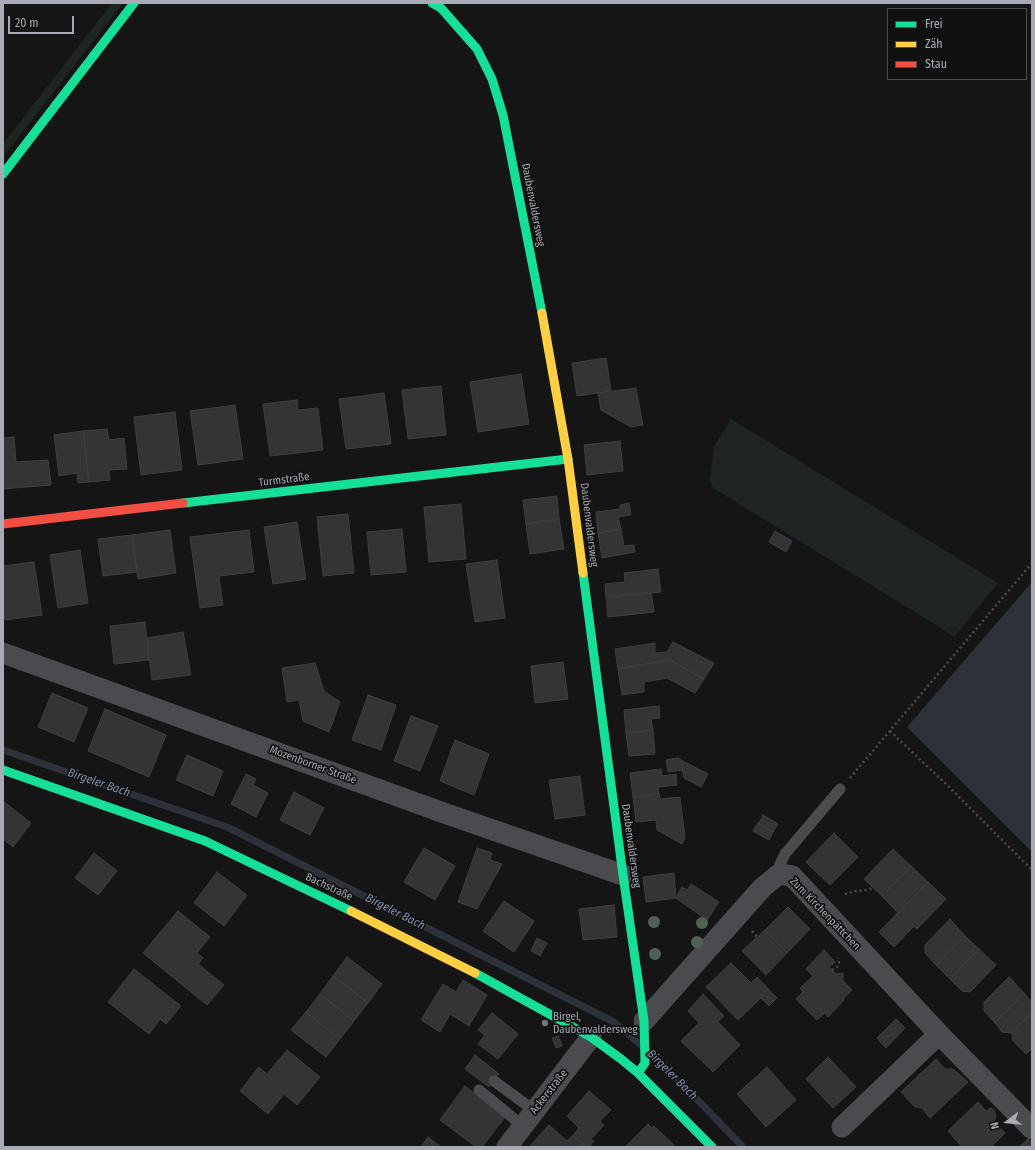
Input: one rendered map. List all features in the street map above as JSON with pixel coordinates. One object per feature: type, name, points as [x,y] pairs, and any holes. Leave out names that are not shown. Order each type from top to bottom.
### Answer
[{"type":"street","points":[[3,174],[134,3]]},
{"type":"street","name":"Daubenvaldersweg","points":[[432,3],[446,13],[478,49],[492,79],[503,115],[544,326],[568,459],[644,1028],[645,1063],[638,1073]]},
{"type":"street","name":"Turmstraße","points":[[3,524],[568,459]]},
{"type":"street","name":"Mozenborner Straße","points":[[3,653],[444,813],[623,875]]},
{"type":"street","name":"Bachstraße","points":[[3,770],[205,841],[366,918],[470,970],[591,1037],[638,1073],[712,1147]]},
{"type":"street","name":"Zum Kirchenpättchen","points":[[644,1028],[762,888],[779,874],[792,876],[939,1034],[1032,1128]]},
{"type":"street","points":[[842,1127],[939,1034]]},
{"type":"street","name":"Ackerstraße","points":[[507,1147],[591,1037]]},
{"type":"lane","points":[[779,874],[780,864],[785,854],[840,789]]},
{"type":"lane","points":[[494,1080],[529,1118]]},
{"type":"lane","points":[[479,1090],[529,1118]]},
{"type":"path","points":[[840,789],[1032,563]]},
{"type":"path","points":[[890,731],[945,783],[1032,870]]},
{"type":"path","points":[[845,894],[873,888]]},
{"type":"path","points":[[752,932],[757,937]]},
{"type":"path","points":[[832,970],[837,967],[839,963]]},
{"type":"shaded area","points":[[112,3],[123,3],[3,157],[3,144]]},
{"type":"shaded area","points":[[731,419],[998,583],[954,637],[713,488],[710,479],[714,446]]},
{"type":"shaded area","points":[[1032,582],[1032,852],[907,727]]},
{"type":"building","points":[[606,358],[611,391],[577,396],[572,363]]},
{"type":"building","points":[[521,374],[529,424],[478,432],[470,382]]},
{"type":"building","points":[[441,386],[446,435],[408,439],[402,390]]},
{"type":"building","points":[[636,388],[643,425],[631,427],[601,410],[598,393]]},
{"type":"building","points":[[384,393],[391,444],[346,449],[339,399]]},
{"type":"building","points":[[297,400],[298,410],[318,408],[323,450],[270,456],[263,404]]},
{"type":"building","points":[[235,405],[243,459],[198,465],[190,411]]},
{"type":"building","points":[[175,412],[182,470],[141,475],[134,417]]},
{"type":"building","points":[[107,429],[109,440],[124,438],[127,469],[109,470],[110,480],[89,482],[83,431]]},
{"type":"building","points":[[83,431],[89,482],[78,483],[77,473],[59,476],[54,435]]},
{"type":"building","points":[[14,437],[16,462],[48,460],[51,485],[3,489],[3,438]]},
{"type":"building","points":[[620,441],[623,471],[587,475],[584,445]]},
{"type":"building","points":[[557,496],[559,519],[526,524],[523,500]]},
{"type":"building","points":[[629,503],[631,515],[618,517],[621,529],[598,533],[596,512],[620,509],[620,505]]},
{"type":"building","points":[[461,504],[466,559],[429,562],[424,507]]},
{"type":"building","points":[[348,514],[354,573],[323,576],[317,517]]},
{"type":"building","points":[[559,519],[564,549],[530,554],[526,524]]},
{"type":"building","points":[[297,522],[306,579],[273,584],[264,527]]},
{"type":"building","points":[[402,529],[406,572],[371,575],[367,532]]},
{"type":"building","points":[[621,529],[624,546],[634,545],[635,552],[602,558],[598,533]]},
{"type":"building","points":[[170,530],[176,573],[138,579],[132,535]]},
{"type":"building","points":[[249,530],[254,572],[219,576],[223,605],[200,608],[190,537]]},
{"type":"building","points":[[775,531],[792,541],[786,552],[769,542]]},
{"type":"building","points":[[132,535],[137,572],[103,576],[98,539]]},
{"type":"building","points":[[80,550],[88,603],[58,608],[50,555]]},
{"type":"building","points":[[497,560],[505,618],[475,622],[466,564]]},
{"type":"building","points":[[34,562],[42,615],[5,620],[3,610],[3,566]]},
{"type":"building","points":[[658,569],[661,592],[606,597],[605,584],[625,582],[624,573]]},
{"type":"building","points":[[651,592],[654,612],[608,617],[606,597]]},
{"type":"building","points":[[145,622],[149,660],[114,664],[110,626]]},
{"type":"building","points":[[183,632],[191,675],[152,680],[147,638]]},
{"type":"building","points":[[673,642],[714,663],[704,679],[670,660],[618,669],[615,649],[655,643],[655,653],[667,652]]},
{"type":"building","points":[[670,660],[704,679],[695,693],[667,678],[644,682],[644,692],[622,695],[618,669]]},
{"type":"building","points":[[563,662],[568,699],[535,703],[531,666]]},
{"type":"building","points":[[315,663],[324,691],[340,702],[329,732],[303,721],[299,700],[287,702],[282,668]]},
{"type":"building","points":[[52,693],[88,708],[74,742],[38,727]]},
{"type":"building","points":[[368,695],[396,705],[381,750],[352,740]]},
{"type":"building","points":[[659,706],[660,718],[651,719],[653,730],[626,733],[624,710]]},
{"type":"building","points":[[105,709],[166,735],[149,777],[88,751]]},
{"type":"building","points":[[411,716],[438,726],[420,771],[394,761]]},
{"type":"building","points":[[653,730],[655,754],[629,756],[626,733]]},
{"type":"building","points":[[455,740],[489,754],[474,795],[440,781]]},
{"type":"building","points":[[187,755],[223,771],[213,796],[176,780]]},
{"type":"building","points":[[678,758],[681,760],[683,770],[668,772],[666,760]]},
{"type":"building","points":[[681,760],[708,774],[701,787],[684,778]]},
{"type":"building","points":[[661,769],[662,776],[676,774],[677,785],[658,787],[659,794],[633,797],[630,773]]},
{"type":"building","points":[[246,774],[256,779],[253,785],[268,793],[256,817],[231,804]]},
{"type":"building","points":[[580,776],[585,815],[555,819],[549,780]]},
{"type":"building","points":[[294,792],[324,808],[310,835],[280,820]]},
{"type":"building","points":[[659,794],[660,799],[680,797],[685,838],[682,844],[657,830],[656,820],[636,822],[633,797]]},
{"type":"building","points":[[3,801],[31,823],[13,847],[3,839]]},
{"type":"building","points":[[763,815],[778,824],[773,832],[759,823]]},
{"type":"building","points":[[758,823],[773,832],[769,840],[753,831]]},
{"type":"building","points":[[834,833],[858,857],[830,885],[806,862]]},
{"type":"building","points":[[424,848],[455,866],[435,900],[404,882]]},
{"type":"building","points":[[477,848],[492,853],[490,860],[502,864],[477,909],[458,902]]},
{"type":"building","points":[[893,849],[911,866],[882,896],[864,879]]},
{"type":"building","points":[[94,853],[117,871],[98,895],[75,878]]},
{"type":"building","points":[[911,866],[928,882],[898,913],[882,896]]},
{"type":"building","points":[[217,872],[247,895],[224,926],[194,903]]},
{"type":"building","points":[[674,873],[676,898],[646,902],[643,877]]},
{"type":"building","points":[[928,882],[946,899],[917,929],[914,926],[894,947],[879,932]]},
{"type":"building","points":[[691,884],[719,902],[707,920],[676,898],[682,887],[687,890]]},
{"type":"building","points":[[504,901],[534,921],[514,952],[483,931]]},
{"type":"building","points":[[614,905],[617,937],[583,940],[579,909]]},
{"type":"building","points":[[788,907],[810,929],[787,953],[765,930]]},
{"type":"building","points":[[178,911],[210,937],[197,953],[203,958],[198,964],[224,985],[207,1005],[143,953]]},
{"type":"building","points":[[950,919],[965,936],[936,965],[925,953],[925,945]]},
{"type":"building","points":[[765,930],[787,953],[766,975],[742,951]]},
{"type":"building","points":[[965,936],[979,949],[950,979],[936,965]]},
{"type":"building","points":[[537,938],[547,943],[540,956],[531,951]]},
{"type":"building","points":[[979,949],[996,965],[970,992],[962,991],[950,979]]},
{"type":"building","points":[[824,950],[835,962],[829,967],[836,974],[843,973],[843,981],[852,990],[828,1017],[825,1013],[817,1020],[796,999],[803,992],[800,988],[813,976],[806,969]]},
{"type":"building","points":[[347,957],[382,984],[368,1003],[333,976]]},
{"type":"building","points":[[731,963],[751,983],[757,977],[777,998],[769,1006],[761,998],[738,1020],[706,987]]},
{"type":"building","points":[[134,969],[181,1006],[166,1024],[160,1019],[149,1034],[108,1002]]},
{"type":"building","points":[[333,976],[368,1003],[354,1021],[320,994]]},
{"type":"building","points":[[1009,977],[1024,993],[995,1023],[984,1011],[984,1002]]},
{"type":"building","points":[[463,980],[487,995],[469,1026],[450,1014],[440,1032],[421,1020],[443,984],[456,992]]},
{"type":"building","points":[[1024,993],[1032,1002],[1032,1012],[1012,1033],[1002,1032],[995,1023]]},
{"type":"building","points":[[320,994],[354,1021],[340,1039],[306,1012]]},
{"type":"building","points":[[703,994],[724,1016],[718,1022],[740,1045],[713,1072],[681,1041],[699,1023],[688,1011]]},
{"type":"building","points":[[306,1012],[340,1039],[326,1057],[291,1030]]},
{"type":"building","points":[[1032,1012],[1032,1048],[1026,1054],[1013,1041],[1012,1033]]},
{"type":"building","points":[[492,1013],[518,1034],[498,1059],[478,1044],[485,1035],[478,1030]]},
{"type":"building","points":[[896,1019],[905,1028],[886,1048],[877,1038]]},
{"type":"building","points":[[558,1036],[562,1046],[556,1048],[552,1038]]},
{"type":"building","points":[[287,1050],[320,1077],[297,1105],[284,1094],[268,1114],[240,1091],[259,1067],[267,1074]]},
{"type":"building","points":[[475,1055],[499,1074],[489,1087],[465,1069]]},
{"type":"building","points":[[828,1057],[856,1087],[833,1108],[806,1079]]},
{"type":"building","points":[[936,1059],[945,1069],[953,1069],[968,1082],[930,1118],[922,1108],[915,1107],[901,1092]]},
{"type":"building","points":[[767,1067],[796,1100],[766,1127],[737,1094]]},
{"type":"building","points":[[465,1086],[505,1117],[482,1147],[476,1147],[440,1120]]},
{"type":"building","points":[[589,1091],[611,1110],[600,1121],[604,1125],[591,1139],[594,1141],[589,1147],[585,1147],[573,1135],[579,1128],[567,1116]]},
{"type":"building","points":[[978,1102],[986,1111],[990,1108],[994,1110],[996,1116],[994,1121],[1005,1133],[991,1147],[962,1147],[948,1131]]},
{"type":"building","points":[[648,1124],[652,1128],[654,1126],[674,1145],[672,1147],[625,1147]]},
{"type":"building","points":[[549,1125],[567,1141],[573,1135],[585,1147],[529,1147]]},
{"type":"building","points":[[428,1137],[441,1147],[421,1147]]},
{"type":"building","points":[[1028,1139],[1032,1143],[1032,1147],[1019,1147]]},
{"type":"waterway","name":"Birgeler Bach","points":[[3,750],[227,827],[614,1022],[640,1044]]},
{"type":"waterway","name":"Birgeler Bach","points":[[649,1052],[657,1058],[743,1147]]},
{"type":"traffic: fast","points":[[3,174],[134,3]]},
{"type":"traffic: fast","points":[[432,3],[441,8],[477,49],[492,79],[503,115],[542,313]]},
{"type":"traffic: fast","points":[[183,503],[568,459]]},
{"type":"traffic: fast","points":[[583,573],[644,1021],[645,1063],[638,1073]]},
{"type":"traffic: fast","points":[[3,770],[205,841],[351,911]]},
{"type":"traffic: fast","points":[[475,973],[591,1037],[621,1059],[638,1073],[712,1147]]},
{"type":"traffic: slow","points":[[542,313],[568,459],[583,573]]},
{"type":"traffic: slow","points":[[351,911],[475,973]]},
{"type":"traffic: jam","points":[[3,524],[183,503]]},
{"type":"place","name":"Birgel, Daubenvaldersweg","points":[[545,1023]]}]
